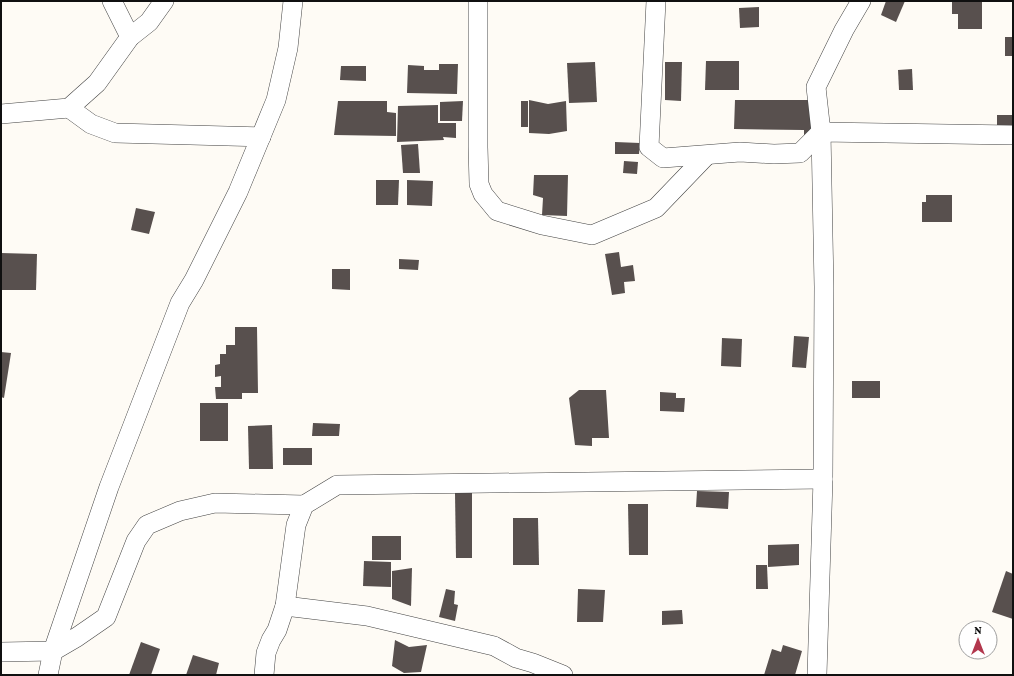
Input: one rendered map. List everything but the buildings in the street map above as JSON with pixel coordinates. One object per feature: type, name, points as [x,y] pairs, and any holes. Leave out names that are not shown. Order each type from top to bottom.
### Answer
[{"type":"street","points":[[112,1],[130,37]]},
{"type":"street","points":[[1,114],[68,108],[97,83],[130,37],[149,22],[164,1]]},
{"type":"street","points":[[48,675],[53,651],[109,487],[180,303],[194,280],[238,192],[276,100],[288,48],[293,1]]},
{"type":"street","points":[[478,1],[479,184],[483,194],[496,211],[542,225],[592,235],[656,208],[706,156]]},
{"type":"street","points":[[656,1],[649,147],[664,158],[706,156],[740,152],[774,154],[800,153],[821,132],[1013,134]]},
{"type":"street","points":[[817,675],[822,479],[824,287],[821,132],[816,88],[844,30],[861,1]]},
{"type":"street","points":[[68,108],[91,124],[115,133],[260,137]]},
{"type":"street","points":[[1,652],[53,651],[106,617],[136,541],[147,525],[180,511],[215,503],[304,505],[337,484],[822,479]]},
{"type":"street","points":[[264,675],[266,653],[277,630],[285,606],[296,525],[304,505]]},
{"type":"street","points":[[285,606],[367,616],[494,646],[516,658],[563,675]]}]
